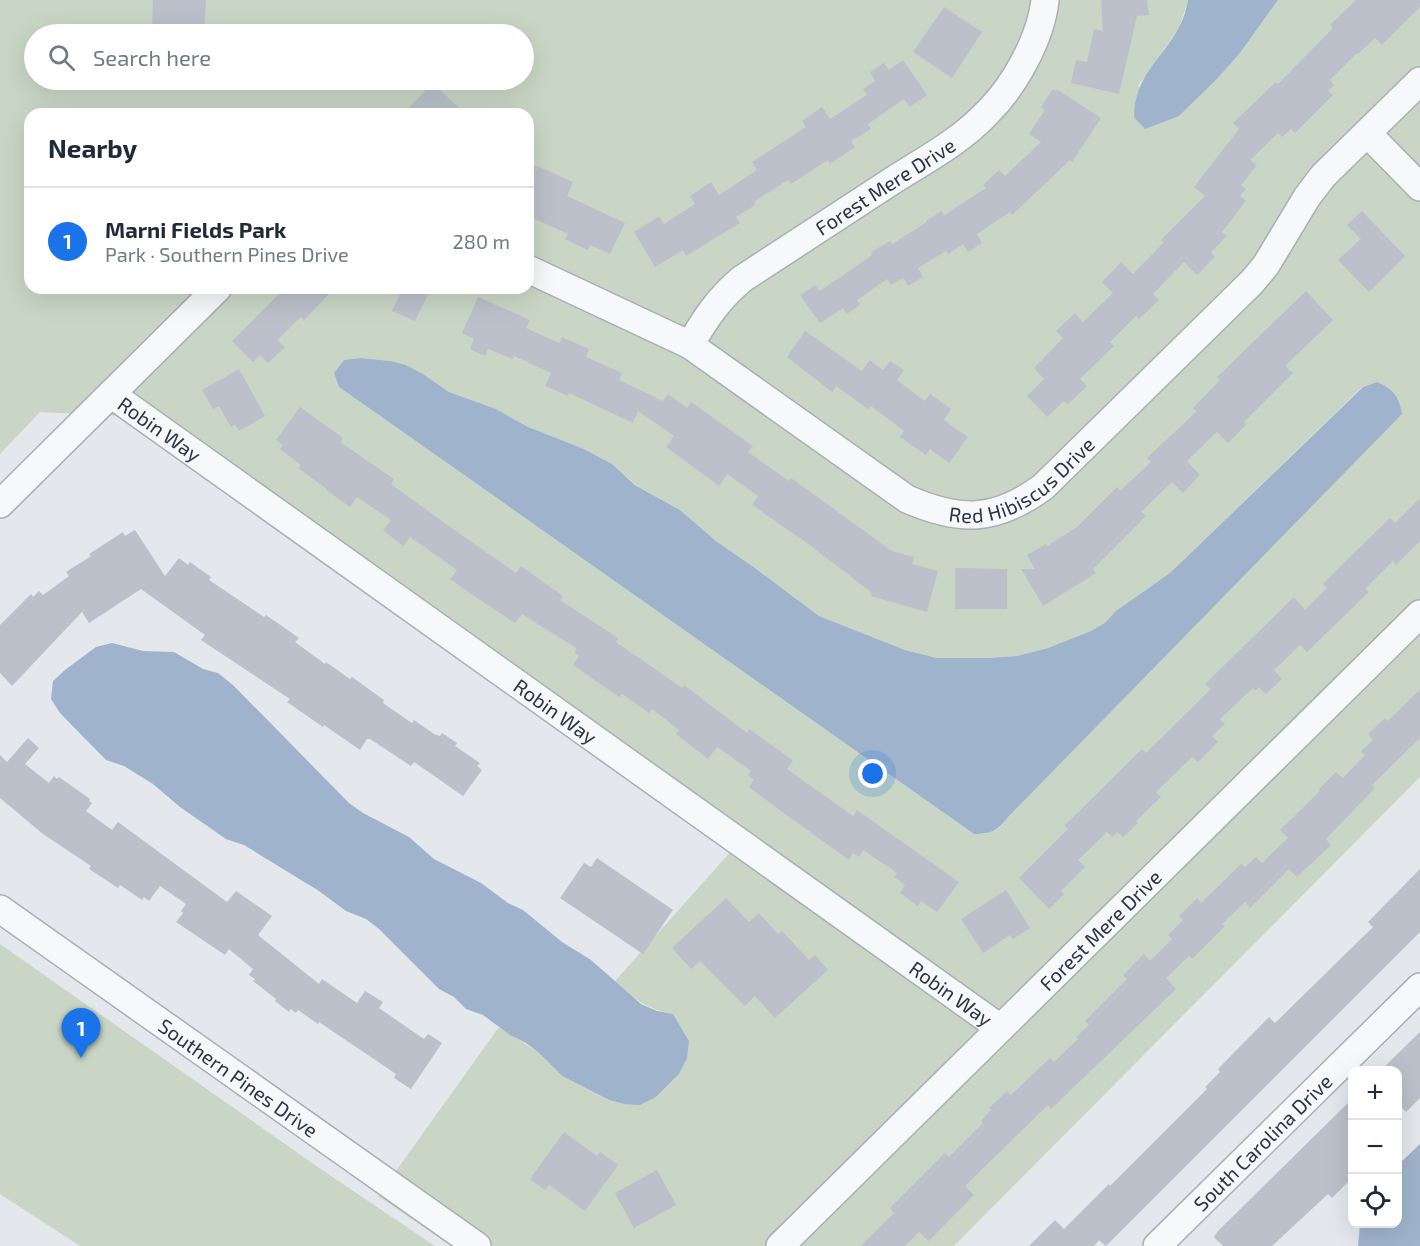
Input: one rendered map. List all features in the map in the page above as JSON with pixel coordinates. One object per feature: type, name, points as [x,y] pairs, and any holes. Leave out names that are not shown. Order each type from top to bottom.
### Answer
[{"type":"street","name":"Forest Mere Drive","points":[[690,345],[710,312],[742,279],[947,146],[989,112],[1015,77],[1036,37],[1044,14],[1045,0]]},
{"type":"street","name":"Red Hibiscus Drive","points":[[534,272],[711,357],[907,499],[951,514],[978,515],[1003,510],[1024,501],[1043,487],[1235,301],[1266,265],[1307,197],[1323,176],[1420,81]]},
{"type":"street","points":[[1367,133],[1420,187]]},
{"type":"street","points":[[0,504],[212,294]]},
{"type":"street","name":"Robin Way","points":[[111,394],[1000,1028]]},
{"type":"street","name":"Forest Mere Drive","points":[[780,1246],[1420,614]]},
{"type":"street","name":"Southern Pines Drive","points":[[0,909],[477,1246]]},
{"type":"street","name":"South Carolina Drive","points":[[1157,1246],[1420,987]]},
{"type":"green space","points":[[0,0],[1188,0],[1180,26],[1138,86],[1179,116],[1240,53],[1278,0],[1420,0],[1420,777],[954,1246],[451,1246],[378,1196],[499,1027],[539,1053],[562,1076],[608,1100],[624,1104],[656,1097],[679,1074],[689,1041],[673,1014],[656,1010],[642,1003],[615,981],[734,848],[144,417],[40,412],[0,454]],"holes":[[[360,358],[406,365],[449,392],[496,409],[526,426],[584,449],[612,464],[636,485],[680,510],[716,541],[819,616],[905,650],[937,658],[1017,656],[1048,648],[1091,631],[1106,622],[1117,611],[1170,573],[1362,387],[1377,382],[999,828],[985,834],[974,834],[339,387],[334,373],[344,360]]]},
{"type":"green space","points":[[0,944],[325,1172],[435,1246],[80,1246],[0,1194]]},
{"type":"water","points":[[1188,0],[1278,0],[1240,53],[1179,116],[1145,129],[1134,117],[1139,90],[1150,69],[1181,24]]},
{"type":"water","points":[[360,358],[406,365],[449,392],[496,409],[526,426],[584,449],[612,464],[635,485],[680,510],[716,541],[819,616],[905,650],[937,658],[1017,656],[1048,648],[1091,631],[1170,573],[1363,387],[1377,382],[1387,387],[1397,398],[1402,414],[1001,825],[990,832],[974,834],[339,387],[334,373],[344,360]]},
{"type":"water","points":[[112,643],[143,651],[174,652],[203,669],[218,673],[234,686],[349,803],[409,837],[434,859],[481,883],[508,903],[523,910],[562,942],[591,960],[641,1004],[657,1011],[673,1014],[689,1041],[687,1058],[679,1074],[656,1097],[640,1105],[609,1100],[562,1076],[526,1043],[510,1035],[483,1015],[466,1009],[454,997],[439,989],[366,919],[346,911],[319,891],[244,845],[226,839],[180,807],[153,784],[124,766],[106,760],[60,713],[51,699],[53,681],[96,647]]},
{"type":"water","points":[[1420,1144],[1420,1246],[1358,1246],[1360,1228],[1402,1228],[1402,1161]]},
{"type":"building","points":[[153,0],[206,0],[205,24],[152,24]]},
{"type":"building","points":[[1101,0],[1147,0],[1149,15],[1137,16],[1119,94],[1071,83],[1076,60],[1087,62],[1094,29],[1103,31]]},
{"type":"building","points":[[1356,0],[1420,0],[1420,7],[1382,45],[1375,38],[1330,80],[1334,85],[1328,91],[1333,95],[1295,133],[1291,129],[1282,137],[1278,133],[1250,160],[1257,165],[1241,185],[1246,189],[1240,196],[1246,201],[1222,232],[1227,236],[1211,252],[1215,257],[1197,275],[1184,262],[1153,294],[1159,300],[1139,319],[1136,316],[1110,342],[1114,346],[1080,379],[1087,386],[1068,404],[1064,401],[1047,417],[1027,396],[1044,379],[1034,368],[1063,338],[1056,331],[1075,313],[1083,322],[1113,293],[1102,282],[1121,262],[1133,274],[1164,242],[1161,240],[1205,196],[1194,187],[1239,129],[1233,123],[1276,82],[1278,84],[1333,28],[1330,25]]},
{"type":"building","points":[[944,7],[982,32],[952,78],[913,52]]},
{"type":"building","points":[[903,60],[927,95],[910,107],[904,99],[868,124],[871,129],[851,141],[855,147],[830,164],[828,160],[791,184],[788,180],[736,217],[740,223],[686,256],[683,250],[655,267],[634,232],[659,216],[664,224],[695,204],[690,196],[711,182],[719,195],[757,170],[752,162],[806,127],[802,121],[822,107],[830,119],[867,95],[863,89],[875,81],[870,72],[884,63],[889,70]]},
{"type":"building","points":[[426,90],[440,90],[459,108],[409,108]]},
{"type":"building","points":[[1052,90],[1058,90],[1101,118],[1072,162],[1070,160],[1012,215],[1010,212],[977,234],[982,243],[968,252],[963,244],[948,254],[946,251],[918,268],[923,277],[908,286],[903,278],[891,285],[887,279],[857,300],[860,305],[847,314],[843,308],[820,323],[800,295],[815,285],[820,291],[872,255],[871,252],[890,241],[892,244],[941,211],[944,215],[986,188],[983,185],[999,170],[1005,176],[1041,142],[1029,134],[1045,110],[1041,107]]},
{"type":"building","points":[[534,165],[573,182],[567,196],[625,223],[610,254],[590,245],[588,250],[565,239],[568,234],[534,219]]},
{"type":"building","points":[[1362,211],[1405,256],[1369,292],[1338,260],[1361,239],[1347,225]]},
{"type":"building","points":[[1306,291],[1333,320],[1285,366],[1293,373],[1244,422],[1246,425],[1228,443],[1217,432],[1187,461],[1200,475],[1183,493],[1172,482],[1141,512],[1146,516],[1093,569],[1096,573],[1043,606],[1021,569],[1035,569],[1027,555],[1046,544],[1047,546],[1077,527],[1117,487],[1120,491],[1151,462],[1147,458],[1197,411],[1193,408],[1220,380],[1217,377]]},
{"type":"building","points":[[279,294],[329,294],[304,320],[301,317],[277,340],[285,347],[268,363],[260,355],[253,362],[232,341]]},
{"type":"building","points":[[400,294],[428,294],[415,321],[392,311]]},
{"type":"building","points":[[478,297],[530,320],[526,328],[559,343],[562,337],[589,349],[586,357],[622,373],[619,380],[663,401],[668,394],[687,408],[691,402],[753,446],[748,452],[789,481],[791,478],[892,551],[914,557],[912,564],[938,571],[927,612],[871,596],[872,593],[807,543],[752,505],[758,496],[727,474],[719,486],[666,447],[674,436],[638,411],[633,423],[569,393],[568,396],[545,386],[551,373],[514,356],[513,359],[488,349],[485,356],[470,349],[474,339],[462,333]]},
{"type":"building","points":[[805,331],[862,371],[870,360],[883,370],[890,361],[904,370],[897,380],[925,401],[930,394],[951,409],[944,420],[968,437],[949,463],[930,449],[926,455],[900,437],[904,431],[871,406],[868,409],[836,386],[832,392],[787,357]]},
{"type":"building","points":[[239,369],[265,416],[239,431],[235,424],[231,427],[219,406],[213,409],[202,390]]},
{"type":"building","points":[[300,407],[343,438],[340,442],[394,479],[391,484],[453,529],[516,573],[521,566],[563,596],[560,600],[618,638],[616,642],[682,688],[684,685],[747,733],[749,729],[793,760],[787,769],[853,816],[857,810],[959,882],[937,912],[921,901],[918,906],[900,893],[905,885],[894,877],[897,873],[863,850],[859,857],[853,853],[849,860],[749,787],[754,780],[748,775],[751,771],[717,747],[708,759],[676,734],[679,730],[652,709],[649,713],[622,694],[619,697],[573,665],[579,656],[575,653],[576,648],[522,614],[515,623],[450,579],[457,570],[410,537],[403,546],[383,530],[391,520],[357,497],[350,507],[298,468],[301,465],[280,449],[283,445],[276,440]]},
{"type":"building","points":[[1420,498],[1420,541],[1396,565],[1393,561],[1365,589],[1369,592],[1307,652],[1300,645],[1274,670],[1282,679],[1266,694],[1259,687],[1255,691],[1253,688],[1220,719],[1225,724],[1212,736],[1218,742],[1198,762],[1192,757],[1156,792],[1161,797],[1123,837],[1118,832],[1112,837],[1107,832],[1078,860],[1085,867],[1061,891],[1064,894],[1049,909],[1019,878],[1068,829],[1064,826],[1142,749],[1146,753],[1211,689],[1205,684],[1294,597],[1305,610],[1327,588],[1323,584],[1352,555],[1390,518],[1395,523]]},
{"type":"building","points":[[135,530],[165,576],[179,558],[188,565],[190,562],[211,577],[209,580],[299,638],[295,642],[325,664],[326,662],[350,679],[352,677],[412,723],[414,720],[434,734],[440,736],[442,733],[457,743],[455,746],[480,763],[477,766],[482,770],[463,796],[414,762],[411,766],[370,739],[367,739],[360,750],[324,725],[323,727],[287,702],[290,699],[201,640],[205,635],[141,589],[89,623],[82,612],[12,686],[0,673],[0,625],[31,594],[33,597],[39,591],[43,595],[69,576],[66,572],[91,556],[89,554],[123,532],[125,536]]},
{"type":"building","points":[[955,568],[1007,569],[1007,609],[955,609]]},
{"type":"building","points":[[1420,689],[1420,738],[1372,785],[1375,788],[1326,839],[1331,845],[1297,877],[1289,869],[1250,908],[1245,902],[1222,924],[1225,926],[1192,959],[1189,956],[1166,978],[1176,989],[1051,1109],[1048,1105],[965,1186],[974,1195],[929,1241],[919,1232],[905,1246],[861,1246],[894,1213],[890,1208],[945,1153],[949,1157],[983,1123],[981,1121],[991,1110],[989,1108],[1007,1091],[1011,1095],[1050,1058],[1054,1062],[1078,1039],[1076,1037],[1089,1025],[1085,1021],[1127,979],[1123,975],[1144,954],[1150,961],[1172,939],[1168,935],[1183,920],[1179,916],[1197,898],[1201,903],[1241,864],[1245,867],[1256,857],[1262,863],[1288,838],[1280,830],[1336,772],[1343,778],[1365,755],[1361,751],[1373,740],[1368,734],[1385,718],[1388,721]]},
{"type":"building","points":[[28,738],[39,748],[25,764],[49,783],[54,776],[57,779],[59,777],[90,799],[92,803],[86,811],[112,830],[118,822],[227,902],[236,891],[272,916],[258,935],[319,984],[322,979],[357,1003],[365,991],[383,1002],[379,1008],[424,1039],[428,1034],[442,1043],[411,1089],[394,1078],[396,1074],[319,1022],[318,1024],[298,1010],[296,1013],[291,1009],[289,1012],[253,981],[255,979],[249,975],[253,969],[229,949],[225,955],[176,922],[186,904],[160,886],[149,901],[144,897],[142,900],[120,885],[118,888],[89,869],[91,866],[43,834],[0,798],[0,755],[7,762]]},
{"type":"building","points":[[597,858],[673,910],[643,954],[560,898],[584,863],[591,867]]},
{"type":"building","points":[[1420,869],[1420,932],[1106,1246],[1099,1240],[1094,1246],[1029,1246],[1055,1220],[1064,1229],[1109,1184],[1110,1186],[1207,1089],[1205,1087],[1220,1072],[1218,1069],[1269,1017],[1275,1023],[1373,927],[1368,922]]},
{"type":"building","points":[[1006,890],[1030,928],[1013,939],[1010,935],[983,953],[961,919]]},
{"type":"building","points":[[726,898],[749,922],[759,913],[778,934],[782,931],[809,960],[815,955],[828,970],[775,1018],[755,996],[745,1006],[700,961],[691,969],[672,948]]},
{"type":"building","points":[[1420,1032],[1420,1098],[1406,1112],[1402,1108],[1402,1066],[1385,1066]]},
{"type":"building","points":[[1348,1103],[1348,1182],[1332,1198],[1328,1194],[1272,1246],[1223,1246],[1214,1237]]},
{"type":"building","points":[[564,1132],[597,1156],[600,1152],[618,1165],[585,1211],[549,1185],[545,1190],[530,1179]]},
{"type":"building","points":[[657,1170],[676,1205],[634,1228],[615,1193]]},
{"type":"place","name":"Marni Fields Park","points":[[81,1058]]}]
